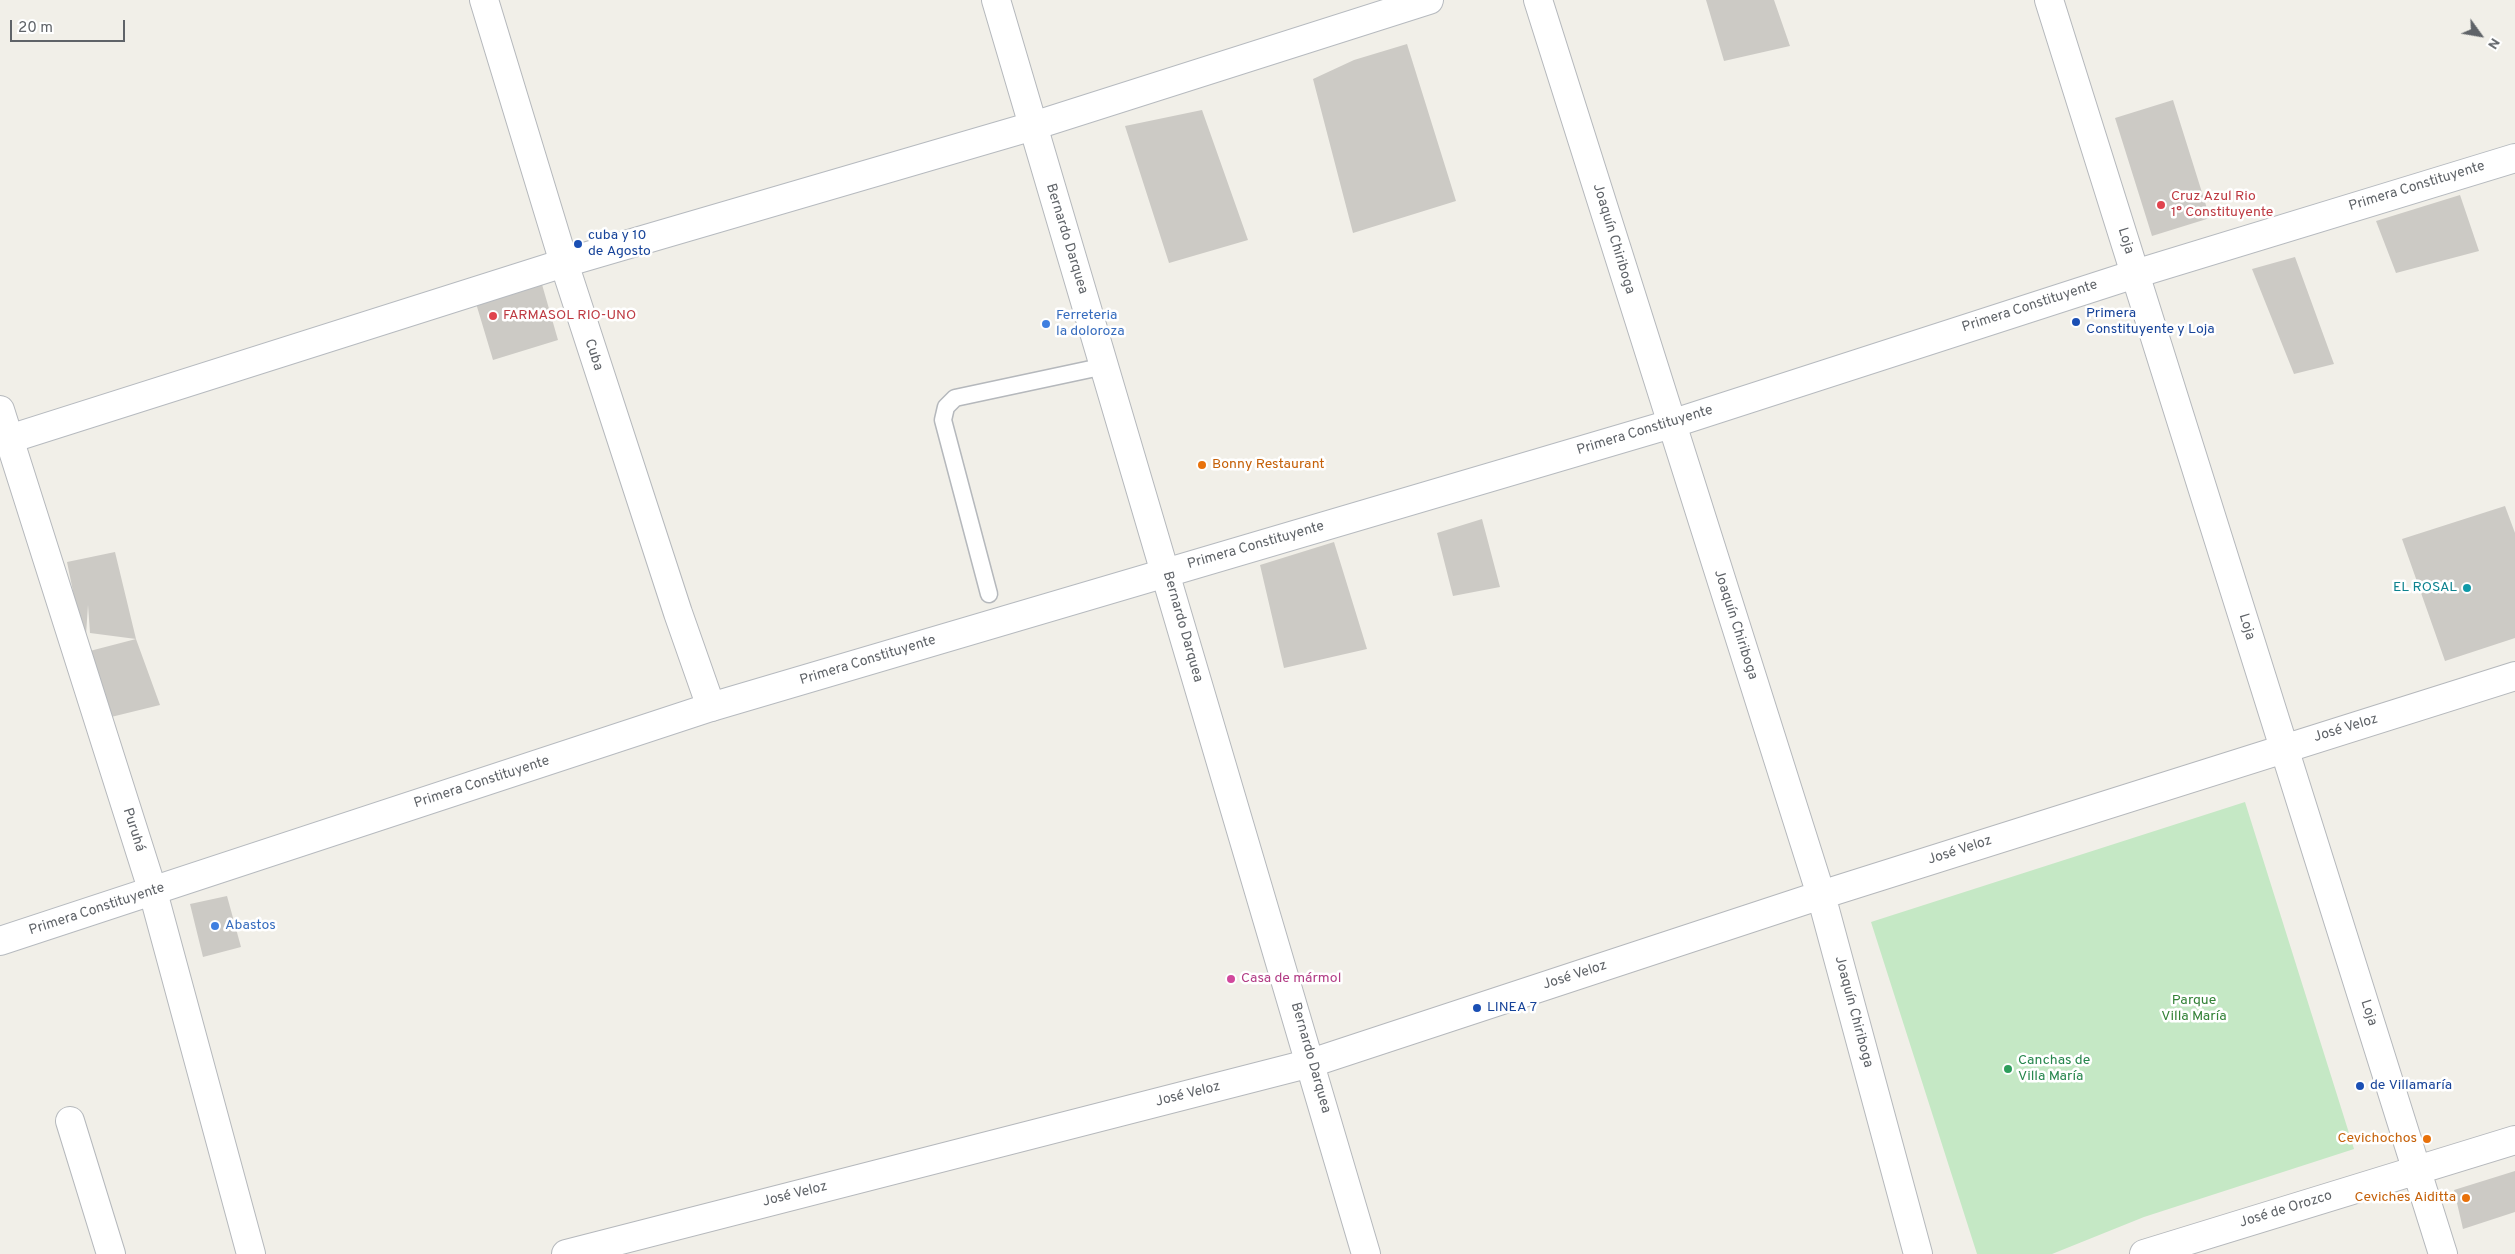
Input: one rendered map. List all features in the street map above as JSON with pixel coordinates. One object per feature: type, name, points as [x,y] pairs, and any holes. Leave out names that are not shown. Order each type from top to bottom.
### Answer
[{"type":"street","name":"Cuba","points":[[484,0],[564,263],[678,614],[711,707]]},
{"type":"street","name":"Bernardo Darquea","points":[[996,0],[1366,1254]]},
{"type":"street","points":[[4,440],[564,263],[1033,126],[1429,0]]},
{"type":"street","name":"Joaquín Chiriboga","points":[[1538,0],[1821,895],[1918,1254]]},
{"type":"street","name":"Loja","points":[[2049,0],[2444,1254]]},
{"type":"street","name":"Primera Constituyente","points":[[0,941],[711,707],[1671,424],[2135,274],[2515,158]]},
{"type":"street","name":"Puruhá","points":[[0,410],[4,440],[153,892],[250,1254]]},
{"type":"street","name":"José Veloz","points":[[566,1254],[1311,1063],[1821,895],[2515,676]]},
{"type":"street","points":[[70,1121],[111,1254]]},
{"type":"street","name":"José de Orozco","points":[[2144,1254],[2515,1140]]},
{"type":"lane","points":[[989,594],[943,420],[946,407],[955,398],[1105,366]]},
{"type":"green space","name":"Parque Villa María","points":[[2245,802],[2354,1149],[2144,1217],[2052,1254],[1977,1254],[1871,922]]},
{"type":"building","points":[[1706,0],[1774,0],[1790,46],[1724,61]]},
{"type":"building","points":[[1407,44],[1456,201],[1353,233],[1313,79],[1354,60]]},
{"type":"building","points":[[2173,100],[2210,218],[2152,236],[2115,118]]},
{"type":"building","points":[[1202,110],[1248,240],[1169,263],[1125,126]]},
{"type":"building","points":[[2460,195],[2479,251],[2396,273],[2376,221]]},
{"type":"building","points":[[2295,257],[2334,364],[2294,374],[2252,269]]},
{"type":"building","points":[[541,281],[558,340],[493,360],[475,300]]},
{"type":"building","name":"EL ROSAL","points":[[2505,506],[2515,533],[2515,638],[2445,661],[2402,539]]},
{"type":"building","points":[[1482,519],[1500,587],[1453,596],[1437,533]]},
{"type":"building","points":[[1334,542],[1367,649],[1284,668],[1260,565]]},
{"type":"building","points":[[115,552],[136,639],[90,633],[88,605],[85,650],[67,562]]},
{"type":"building","points":[[136,639],[160,705],[107,718],[86,652]]},
{"type":"building","name":"Abastos","points":[[227,896],[241,947],[203,957],[190,904]]},
{"type":"building","points":[[2515,1171],[2515,1212],[2463,1229],[2454,1190]]},
{"type":"place","name":"Cruz Azul Rio 1° Constituyente","points":[[2161,205]]},
{"type":"place","name":"cuba y 10 de Agosto","points":[[578,244]]},
{"type":"place","name":"FARMASOL RIO-UNO","points":[[493,316]]},
{"type":"place","name":"Primera Constituyente y Loja","points":[[2076,322]]},
{"type":"place","name":"Ferreteria la doloroza","points":[[1046,324]]},
{"type":"place","name":"Bonny Restaurant","points":[[1202,465]]},
{"type":"place","name":"EL ROSAL","points":[[2467,588]]},
{"type":"place","name":"Abastos","points":[[215,926]]},
{"type":"place","name":"Casa de mármol","points":[[1231,979]]},
{"type":"place","name":"LINEA 7","points":[[1477,1008]]},
{"type":"place","name":"Canchas de Villa María","points":[[2008,1069]]},
{"type":"place","name":"de Villamaría","points":[[2360,1086]]},
{"type":"place","name":"Cevichochos","points":[[2427,1139]]},
{"type":"place","name":"Ceviches Aiditta","points":[[2466,1198]]}]
